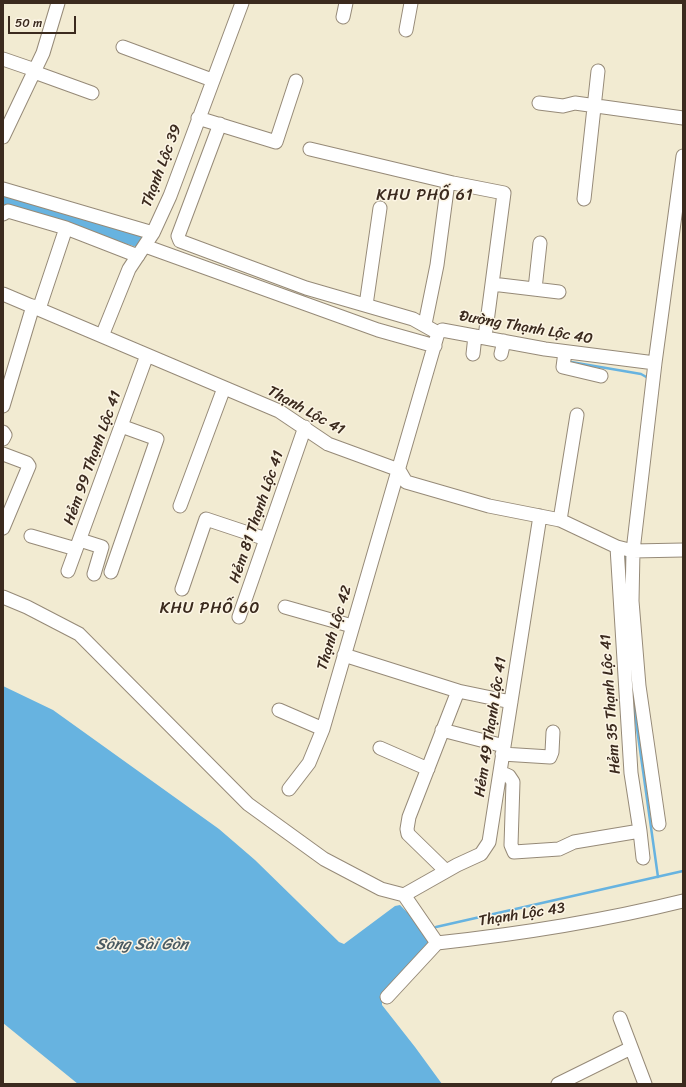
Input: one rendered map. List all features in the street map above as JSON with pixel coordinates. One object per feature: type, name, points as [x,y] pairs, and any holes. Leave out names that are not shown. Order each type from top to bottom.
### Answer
[{"type":"street","points":[[4,131],[43,53],[58,3]]},
{"type":"street","name":"Thạnh Lộc 39","points":[[102,336],[129,269],[153,233],[170,196],[242,3]]},
{"type":"street","points":[[343,17],[346,3]]},
{"type":"street","points":[[406,30],[411,3]]},
{"type":"street","points":[[123,47],[212,80]]},
{"type":"street","points":[[3,59],[92,93]]},
{"type":"street","points":[[584,199],[598,71]]},
{"type":"street","points":[[198,118],[276,142],[296,81]]},
{"type":"street","points":[[539,103],[563,106],[575,103],[683,118]]},
{"type":"street","points":[[220,124],[178,236],[180,241],[306,288],[425,324],[438,333]]},
{"type":"street","points":[[310,149],[448,182],[504,193],[492,284],[480,337],[473,354]]},
{"type":"street","points":[[659,824],[639,686],[632,601],[633,550],[655,363],[683,156]]},
{"type":"street","points":[[425,324],[437,266],[448,182]]},
{"type":"street","points":[[3,189],[153,233]]},
{"type":"street","points":[[366,305],[380,208]]},
{"type":"street","points":[[3,214],[8,211],[142,251],[378,330],[435,346]]},
{"type":"street","points":[[3,406],[36,308],[66,228]]},
{"type":"street","points":[[534,289],[540,243]]},
{"type":"street","points":[[492,284],[559,292]]},
{"type":"street","name":"Thạnh Lộc 41","points":[[3,294],[279,412],[305,427],[328,444],[399,470],[406,482],[489,506],[560,520],[617,547],[633,550]]},
{"type":"street","name":"Đường Thạnh Lộc 40","points":[[399,470],[438,333],[442,330],[504,341],[544,355],[565,352],[655,363]]},
{"type":"street","points":[[501,354],[504,341]]},
{"type":"street","points":[[565,352],[564,366],[601,376]]},
{"type":"street","name":"Hẻm 99 Thạnh Lộc 41","points":[[68,571],[147,355]]},
{"type":"street","points":[[180,506],[224,388]]},
{"type":"street","points":[[560,520],[577,415]]},
{"type":"street","points":[[111,572],[158,439],[122,426]]},
{"type":"street","name":"Hẻm 81 Thạnh Lộc 41","points":[[239,617],[305,427]]},
{"type":"street","points":[[3,432],[5,435],[3,439]]},
{"type":"street","points":[[3,454],[27,463],[29,466],[3,528]]},
{"type":"street","name":"Thạnh Lộc 42","points":[[289,789],[309,763],[322,729],[399,470]]},
{"type":"street","name":"Hẻm 49 Thạnh Lộc 41","points":[[404,895],[446,871],[481,854],[489,842],[540,516]]},
{"type":"street","points":[[182,589],[206,519],[266,539]]},
{"type":"street","points":[[31,536],[102,547],[94,574]]},
{"type":"street","name":"Hẻm 35 Thạnh Lộc 41","points":[[617,547],[630,773],[643,858]]},
{"type":"street","points":[[633,550],[683,550]]},
{"type":"street","points":[[3,597],[27,607],[79,634],[248,804],[324,859],[381,889],[404,895],[438,943],[387,997]]},
{"type":"street","points":[[285,607],[352,626]]},
{"type":"street","points":[[344,655],[458,691],[510,702]]},
{"type":"street","points":[[446,871],[407,832],[409,817],[458,691]]},
{"type":"street","points":[[280,710],[322,729]]},
{"type":"street","points":[[442,730],[503,750],[550,757],[552,752],[553,732]]},
{"type":"street","points":[[380,748],[428,768]]},
{"type":"street","points":[[500,772],[509,776],[513,782],[511,845],[514,852],[559,849],[574,842],[640,831]]},
{"type":"street","name":"Thạnh Lộc 43","points":[[438,943],[494,937],[626,915],[683,901]]},
{"type":"street","points":[[620,1018],[645,1084]]},
{"type":"street","points":[[558,1084],[631,1048]]},
{"type":"water","name":"Sông Sài Gòn","points":[[3,686],[53,710],[219,829],[255,860],[339,942],[344,944],[395,906],[400,905],[413,918],[429,942],[427,950],[382,1001],[382,1005],[442,1084],[78,1084],[3,1023]]},
{"type":"waterway","points":[[3,197],[138,239]]},
{"type":"waterway","points":[[571,362],[641,374],[648,378]]},
{"type":"waterway","points":[[625,553],[626,582]]},
{"type":"waterway","points":[[633,691],[658,877]]},
{"type":"waterway","points":[[436,927],[683,871]]},
{"type":"district","name":"KHU PHỐ 61","points":[[425,196]]},
{"type":"district","name":"KHU PHỐ 60","points":[[210,609]]}]
